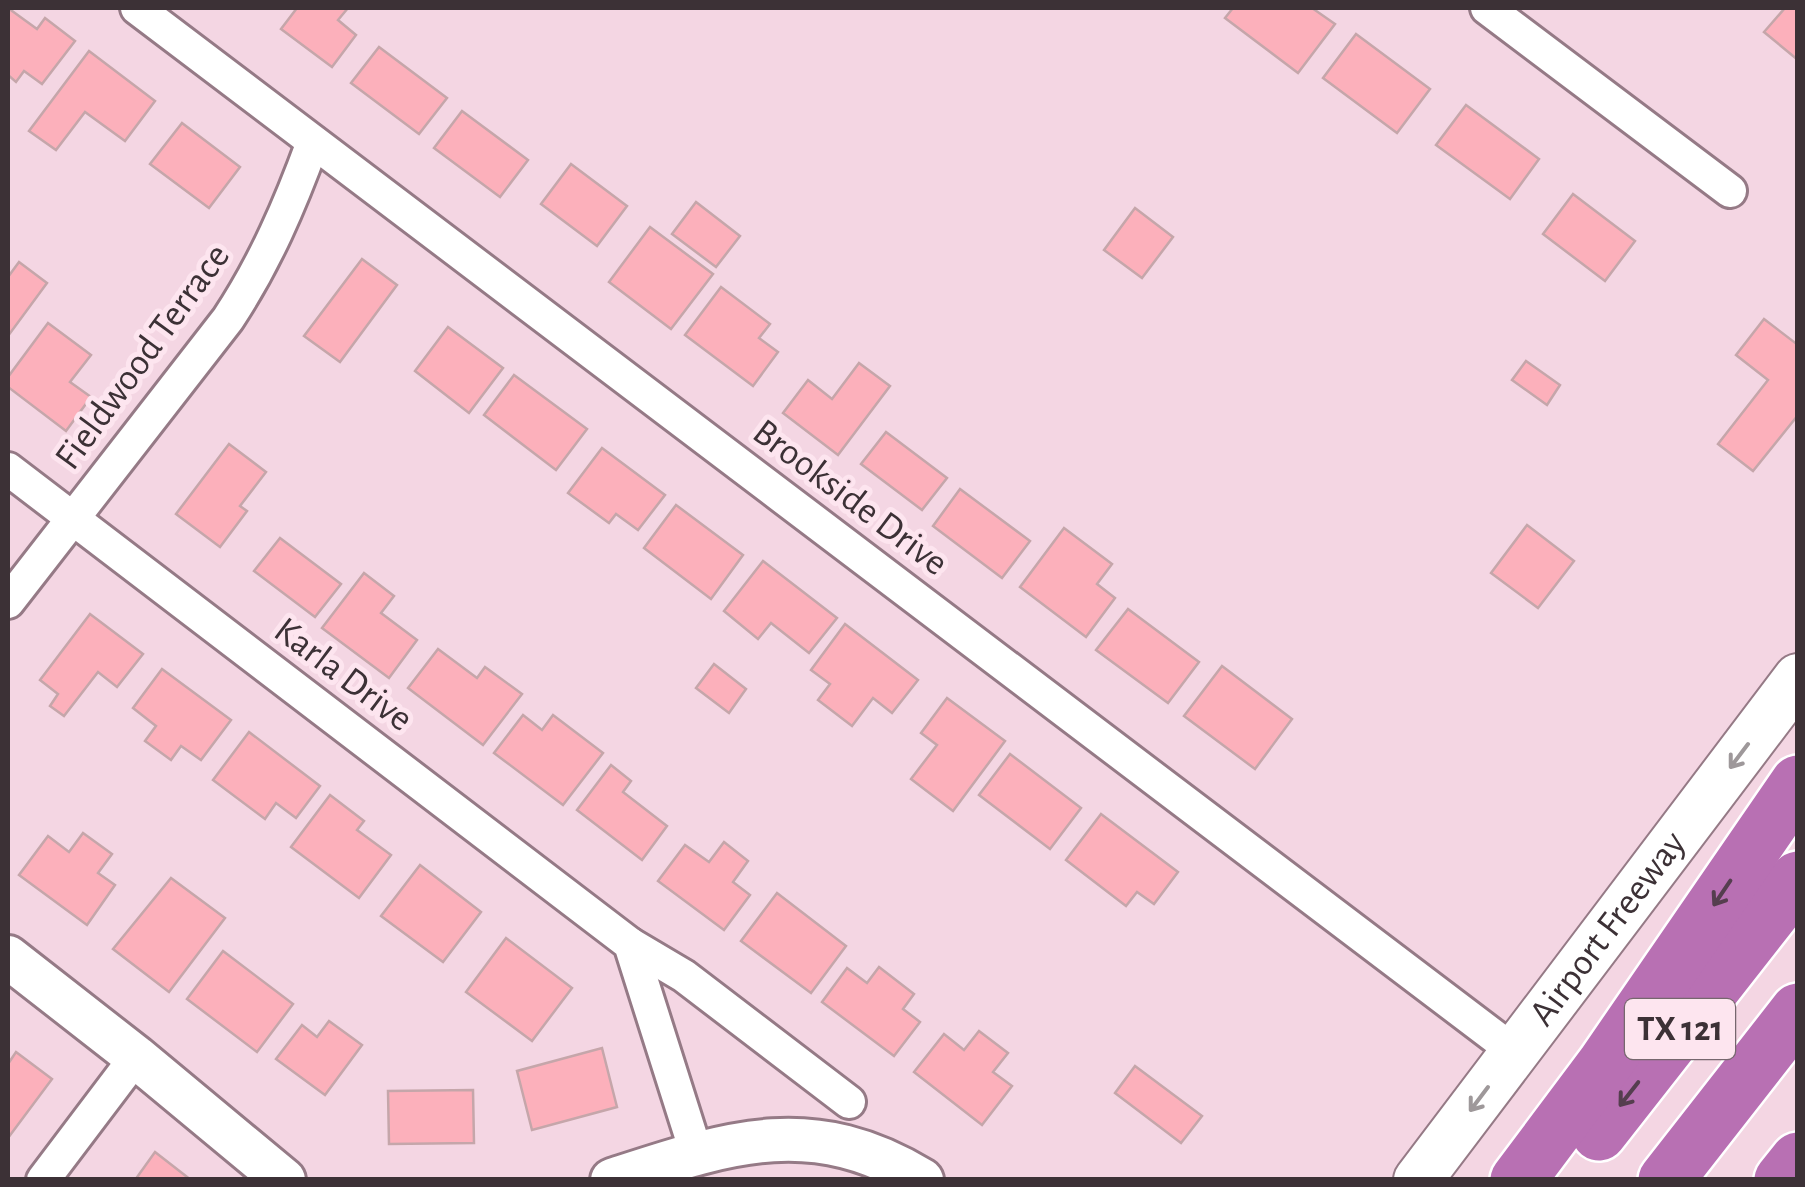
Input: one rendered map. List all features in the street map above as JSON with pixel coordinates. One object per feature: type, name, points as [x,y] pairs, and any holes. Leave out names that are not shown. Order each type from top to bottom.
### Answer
[{"type":"highway","points":[[1518,1180],[1604,1065],[1798,783]]},
{"type":"highway","name":"TX 121","points":[[1562,1180],[1798,879]]},
{"type":"highway","points":[[1666,1180],[1798,1011]]},
{"type":"highway","points":[[1782,1180],[1798,1160]]},
{"type":"main road","name":"Airport Freeway","points":[[1418,1180],[1798,678]]},
{"type":"street","name":"Brookside Drive","points":[[137,8],[1515,1052]]},
{"type":"street","points":[[1487,8],[1730,190]]},
{"type":"street","name":"Fieldwood Terrace","points":[[8,602],[228,319],[260,270],[314,142]]},
{"type":"street","name":"Karla Drive","points":[[8,469],[630,944],[684,976],[849,1102]]},
{"type":"street","points":[[630,944],[696,1152]]},
{"type":"street","points":[[8,957],[284,1180]]},
{"type":"street","points":[[43,1180],[136,1057]]},
{"type":"street","points":[[612,1180],[696,1152],[744,1141],[784,1138],[820,1141],[890,1160],[922,1180]]},
{"type":"building","points":[[8,8],[37,29],[45,18],[75,41],[42,84],[24,71],[16,82],[8,75]]},
{"type":"building","points":[[297,8],[348,8],[338,20],[356,35],[332,67],[281,29]]},
{"type":"building","points":[[1233,8],[1312,8],[1335,24],[1298,73],[1225,18]]},
{"type":"building","points":[[1785,8],[1798,8],[1798,60],[1764,32]]},
{"type":"building","points":[[1356,34],[1430,89],[1397,133],[1323,78]]},
{"type":"building","points":[[379,47],[447,98],[419,134],[351,83]]},
{"type":"building","points":[[89,51],[155,101],[125,141],[85,112],[56,150],[29,131]]},
{"type":"building","points":[[1466,105],[1539,159],[1510,199],[1436,145]]},
{"type":"building","points":[[462,111],[528,160],[500,197],[434,148]]},
{"type":"building","points":[[182,123],[240,167],[209,208],[150,164]]},
{"type":"building","points":[[571,164],[627,206],[597,246],[541,204]]},
{"type":"building","points":[[1573,194],[1635,241],[1605,281],[1543,234]]},
{"type":"building","points":[[696,202],[740,236],[716,267],[672,234]]},
{"type":"building","points":[[1135,208],[1173,237],[1142,278],[1104,250]]},
{"type":"building","points":[[650,227],[713,274],[671,329],[609,282]]},
{"type":"building","points":[[362,259],[397,285],[340,362],[304,336]]},
{"type":"building","points":[[19,262],[47,283],[8,336],[8,277]]},
{"type":"building","points":[[721,287],[770,324],[759,338],[778,352],[753,386],[685,335]]},
{"type":"building","points":[[1764,319],[1798,345],[1798,415],[1753,471],[1718,444],[1768,380],[1736,355]]},
{"type":"building","points":[[48,323],[91,355],[70,382],[91,397],[66,431],[8,387],[8,377]]},
{"type":"building","points":[[448,327],[503,368],[469,413],[415,371]]},
{"type":"building","points":[[1526,361],[1560,385],[1547,405],[1512,380]]},
{"type":"building","points":[[859,363],[890,386],[838,455],[783,413],[808,380],[832,399]]},
{"type":"building","points":[[514,375],[587,429],[556,470],[484,415]]},
{"type":"building","points":[[886,432],[947,478],[922,510],[861,464]]},
{"type":"building","points":[[229,444],[266,472],[240,506],[247,511],[220,547],[176,514]]},
{"type":"building","points":[[602,448],[665,495],[638,530],[616,514],[609,523],[568,493]]},
{"type":"building","points":[[960,489],[1030,541],[1002,578],[933,526]]},
{"type":"building","points":[[676,505],[743,555],[711,599],[644,548]]},
{"type":"building","points":[[1527,525],[1574,561],[1538,608],[1491,573]]},
{"type":"building","points":[[1064,528],[1112,564],[1097,584],[1115,598],[1086,637],[1020,587]]},
{"type":"building","points":[[280,538],[341,584],[315,617],[254,571]]},
{"type":"building","points":[[763,561],[837,618],[809,653],[771,623],[758,639],[724,611]]},
{"type":"building","points":[[364,573],[394,596],[381,613],[417,640],[389,678],[322,628]]},
{"type":"building","points":[[1128,609],[1199,662],[1168,703],[1096,650]]},
{"type":"building","points":[[90,614],[143,654],[117,687],[98,672],[64,716],[50,706],[58,694],[40,680]]},
{"type":"building","points":[[845,624],[918,680],[892,713],[873,698],[852,726],[818,700],[830,684],[811,670]]},
{"type":"building","points":[[438,649],[477,678],[485,667],[522,694],[483,745],[408,688]]},
{"type":"building","points":[[714,664],[746,689],[729,713],[696,688]]},
{"type":"building","points":[[1222,666],[1292,719],[1255,769],[1184,716]]},
{"type":"building","points":[[162,669],[231,720],[201,760],[181,746],[171,760],[145,741],[156,726],[133,708]]},
{"type":"building","points":[[947,698],[1005,741],[953,811],[911,779],[937,745],[921,733]]},
{"type":"building","points":[[523,715],[542,730],[553,715],[603,753],[563,805],[494,753]]},
{"type":"building","points":[[249,732],[320,786],[296,818],[276,803],[265,819],[213,780]]},
{"type":"building","points":[[1010,754],[1081,808],[1050,849],[979,795]]},
{"type":"building","points":[[611,765],[631,781],[623,792],[667,826],[642,860],[577,810]]},
{"type":"building","points":[[330,795],[364,821],[357,830],[391,855],[359,898],[291,847]]},
{"type":"building","points":[[1101,814],[1178,872],[1154,904],[1137,892],[1126,906],[1066,860]]},
{"type":"building","points":[[83,833],[112,854],[98,873],[115,885],[87,925],[19,875],[48,836],[69,852]]},
{"type":"building","points":[[724,842],[748,861],[733,882],[750,895],[724,930],[658,881],[685,845],[709,862]]},
{"type":"building","points":[[420,865],[481,912],[443,962],[381,916]]},
{"type":"building","points":[[171,878],[225,918],[169,992],[113,949]]},
{"type":"building","points":[[777,893],[846,946],[811,993],[741,941]]},
{"type":"building","points":[[506,938],[572,988],[532,1041],[466,992]]},
{"type":"building","points":[[223,951],[293,1004],[257,1052],[187,999]]},
{"type":"building","points":[[879,967],[914,994],[903,1009],[920,1022],[894,1056],[822,1002],[847,968],[867,983]]},
{"type":"building","points":[[329,1021],[362,1045],[325,1095],[276,1059],[302,1025],[317,1037]]},
{"type":"building","points":[[979,1031],[1008,1053],[993,1072],[1012,1086],[982,1125],[914,1072],[944,1034],[964,1050]]},
{"type":"building","points":[[602,1048],[617,1107],[532,1130],[517,1071]]},
{"type":"building","points":[[16,1052],[52,1079],[8,1138],[8,1064]]},
{"type":"building","points":[[1135,1066],[1202,1116],[1181,1143],[1115,1093]]},
{"type":"building","points":[[473,1090],[474,1143],[389,1144],[388,1091]]},
{"type":"building","points":[[155,1152],[191,1180],[135,1180]]}]
